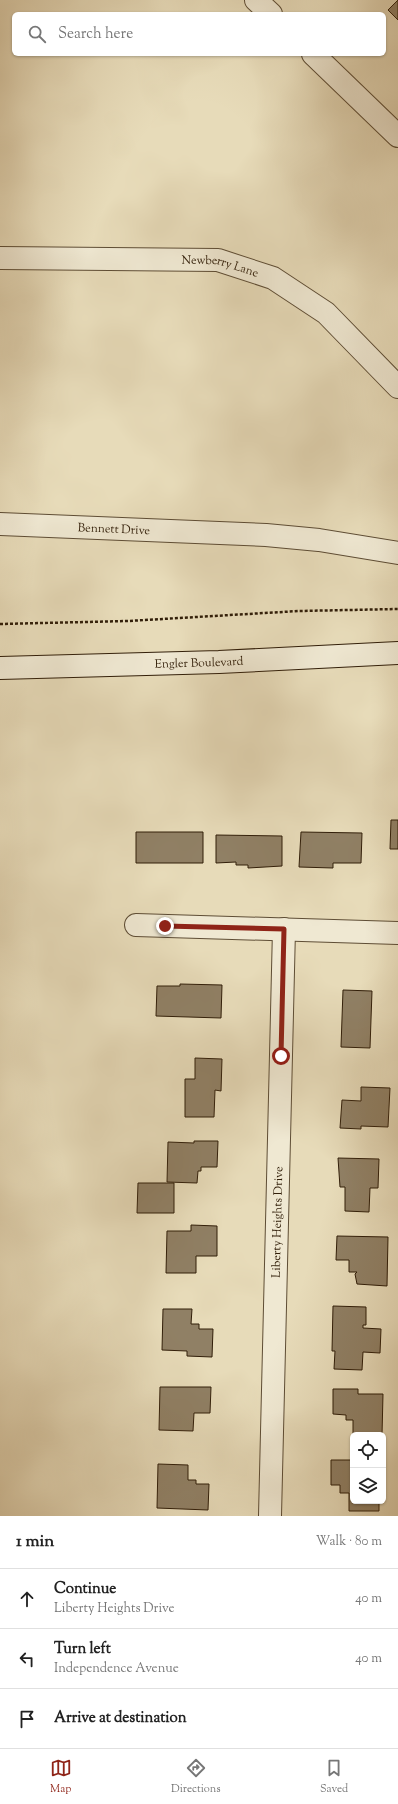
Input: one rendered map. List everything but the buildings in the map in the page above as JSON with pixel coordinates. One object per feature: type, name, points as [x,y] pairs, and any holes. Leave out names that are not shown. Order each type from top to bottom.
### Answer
[{"type":"street","points":[[256,0],[269,12]]},
{"type":"street","points":[[315,56],[398,136]]},
{"type":"street","name":"Newberry Lane","points":[[0,258],[218,260],[273,278],[326,313],[398,387]]},
{"type":"street","name":"Bennett Drive","points":[[0,524],[227,533],[319,540],[398,553]]},
{"type":"street","name":"Engler Boulevard","points":[[0,668],[219,662],[398,653]]},
{"type":"street","points":[[136,925],[398,933]]},
{"type":"street","name":"Liberty Heights Drive","points":[[270,1516],[284,929]]},
{"type":"path","points":[[0,624],[128,621],[300,611],[398,609]]},
{"type":"route","points":[[165,926],[284,929],[281,1056]]}]
